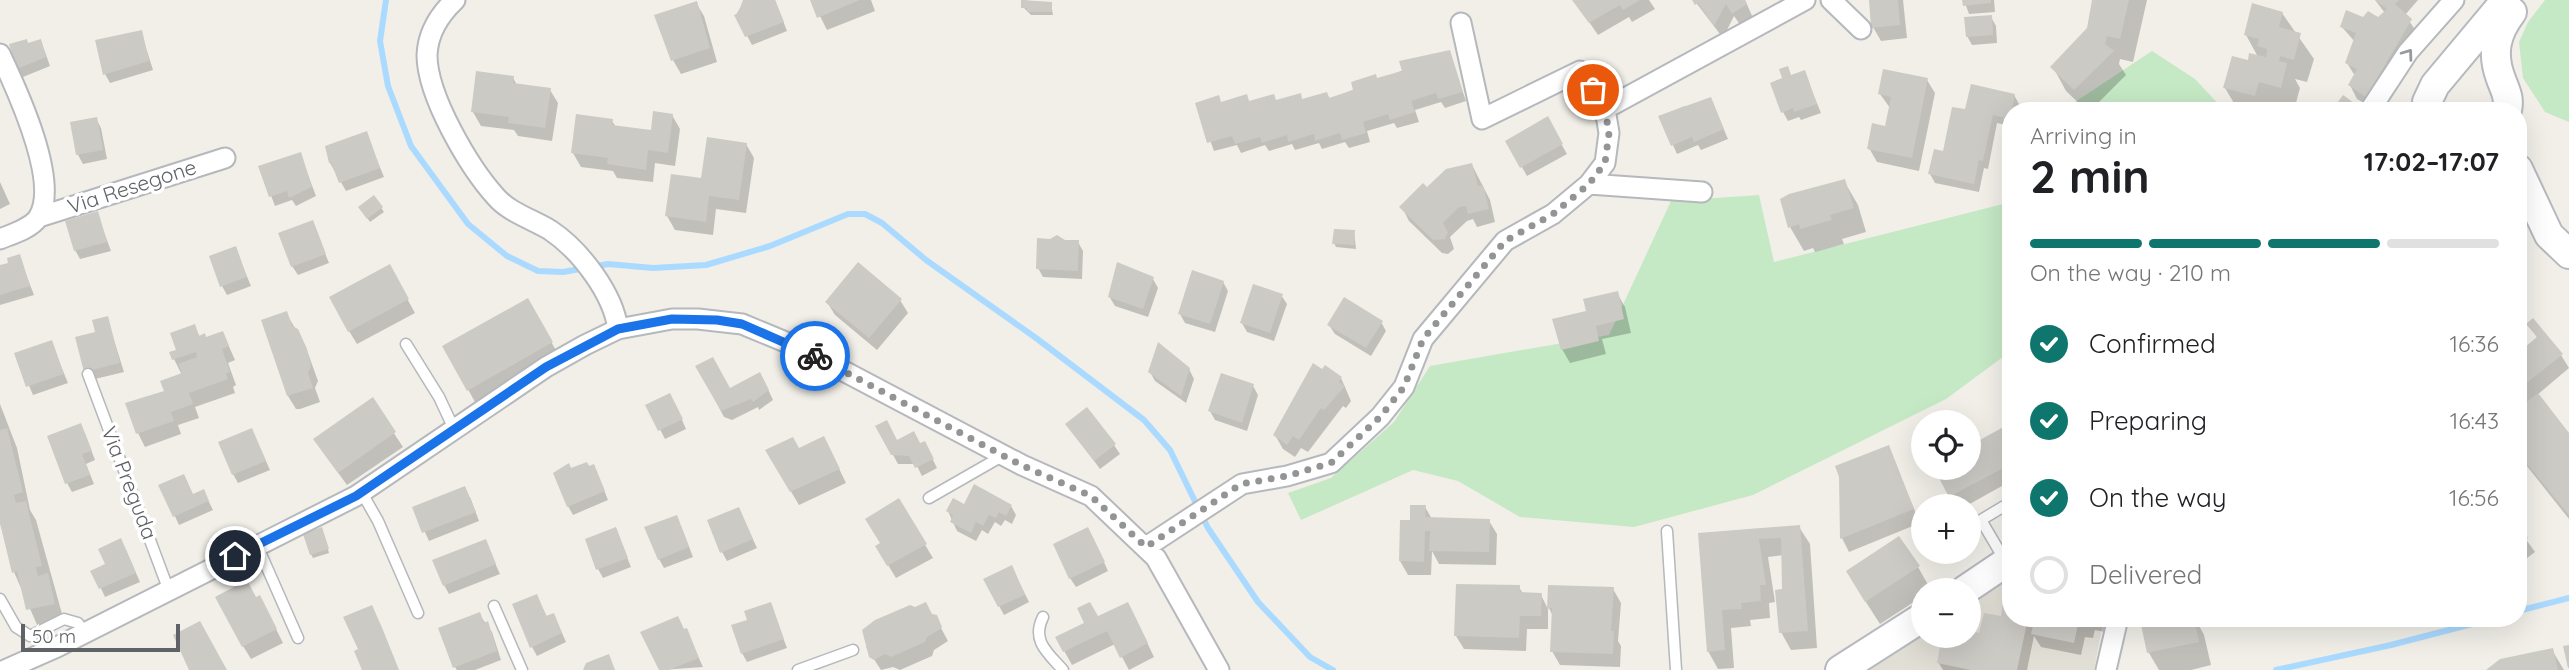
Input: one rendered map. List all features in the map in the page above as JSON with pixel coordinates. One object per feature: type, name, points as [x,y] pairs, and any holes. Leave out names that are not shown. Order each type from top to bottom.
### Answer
[{"type":"main road","points":[[2428,102],[2435,85],[2506,0]]},
{"type":"main road","points":[[2507,102],[2507,92],[2494,53],[2500,28],[2522,0]]},
{"type":"main road","points":[[2527,188],[2549,235],[2569,254]]},
{"type":"main road","points":[[1981,579],[2002,565]]},
{"type":"main road","points":[[1840,670],[1911,625]]},
{"type":"street","points":[[455,0],[436,23],[428,51],[435,93],[475,168],[497,199],[550,230],[577,254],[598,283],[617,318],[618,329]]},
{"type":"street","points":[[1605,109],[1805,0]]},
{"type":"street","points":[[1831,0],[1861,29]]},
{"type":"street","points":[[2375,102],[2408,52],[2454,0]]},
{"type":"street","points":[[1146,547],[1241,484],[1287,476],[1331,463],[1380,417],[1404,387],[1423,339],[1505,241],[1553,214],[1589,184],[1605,163],[1609,133],[1605,109],[1580,71],[1482,119],[1461,23]]},
{"type":"street","points":[[0,54],[29,118],[44,181],[39,217]]},
{"type":"street","name":"Via Resegone","points":[[0,239],[27,227],[39,217],[225,158]]},
{"type":"street","points":[[1589,184],[1702,192]]},
{"type":"street","points":[[5,670],[170,591],[362,493],[455,432],[546,367],[618,329],[672,319],[742,324],[800,348],[1091,496],[1146,547],[1168,577],[1219,670]]},
{"type":"street","points":[[2106,670],[2116,627]]},
{"type":"lane","points":[[406,344],[439,397],[455,432]]},
{"type":"lane","name":"Via Preguda","points":[[88,374],[170,591]]},
{"type":"lane","points":[[929,498],[1004,454]]},
{"type":"lane","points":[[362,493],[378,521],[418,613]]},
{"type":"lane","points":[[2002,507],[1981,520],[2002,552]]},
{"type":"lane","points":[[1667,531],[1676,670]]},
{"type":"lane","points":[[257,545],[298,638]]},
{"type":"lane","points":[[0,600],[16,628],[30,636],[64,620],[78,623],[85,633]]},
{"type":"lane","points":[[495,606],[522,670]]},
{"type":"lane","points":[[1042,617],[1037,630],[1038,637],[1063,670]]},
{"type":"lane","points":[[798,670],[853,650]]},
{"type":"shaded area","points":[[2002,584],[2002,627],[2102,627],[2094,670],[1865,670],[1911,641],[1911,648],[1981,648],[1981,597]]},
{"type":"green space","points":[[2545,0],[2569,0],[2569,122],[2545,112],[2523,78],[2519,42],[2528,22]]},
{"type":"green space","points":[[2152,51],[2195,79],[2217,102],[2075,102]]},
{"type":"green space","points":[[1759,195],[1774,262],[2002,204],[2002,358],[1946,399],[1924,410],[1911,410],[1911,416],[1753,495],[1634,527],[1520,517],[1458,481],[1413,470],[1301,520],[1288,493],[1331,478],[1394,422],[1430,366],[1609,335],[1671,201]]},
{"type":"building","points":[[743,0],[775,0],[784,22],[745,37],[734,15],[738,13]]},
{"type":"building","points":[[810,0],[860,0],[817,18]]},
{"type":"building","points":[[1021,0],[1052,2],[1052,12],[1027,12],[1027,8],[1021,8]]},
{"type":"building","points":[[1572,0],[1640,0],[1623,10],[1620,5],[1589,23]]},
{"type":"building","points":[[1692,0],[1745,0],[1747,4],[1732,14],[1726,4],[1714,26],[1698,3],[1695,5]]},
{"type":"building","points":[[1869,0],[1898,0],[1900,25],[1871,28]]},
{"type":"building","points":[[1962,0],[1991,0],[1991,3],[1963,6]]},
{"type":"building","points":[[2092,0],[2129,0],[2120,39],[2107,36],[2105,44],[2114,51],[2074,90],[2050,67],[2087,28]]},
{"type":"building","points":[[2375,0],[2399,0],[2395,4],[2412,19],[2366,97],[2348,85],[2357,69],[2345,63],[2356,33],[2340,27],[2346,10],[2363,17],[2368,11],[2378,17],[2387,9]]},
{"type":"building","points":[[697,1],[710,48],[671,61],[654,15]]},
{"type":"building","points":[[2252,3],[2283,12],[2279,27],[2301,33],[2294,60],[2280,56],[2279,61],[2287,63],[2281,88],[2259,82],[2255,96],[2223,88],[2232,56],[2248,60],[2249,53],[2266,57],[2267,49],[2257,46],[2259,39],[2244,35]]},
{"type":"building","points":[[1992,15],[1993,35],[1966,37],[1964,17]]},
{"type":"building","points":[[142,30],[149,61],[103,75],[95,40]]},
{"type":"building","points":[[27,39],[28,43],[41,39],[46,57],[17,69],[9,44]]},
{"type":"building","points":[[1450,50],[1463,92],[1438,99],[1436,93],[1411,101],[1415,112],[1390,120],[1388,114],[1363,122],[1366,133],[1342,140],[1340,133],[1315,141],[1314,134],[1288,142],[1287,135],[1262,143],[1260,137],[1235,144],[1232,136],[1207,143],[1195,103],[1219,95],[1221,102],[1247,94],[1249,101],[1274,94],[1276,100],[1301,93],[1302,99],[1327,92],[1329,98],[1353,90],[1351,82],[1376,74],[1377,78],[1402,71],[1399,61]]},
{"type":"building","points":[[1788,66],[1791,75],[1805,70],[1817,104],[1794,112],[1793,108],[1781,113],[1770,83],[1782,78],[1779,69]]},
{"type":"building","points":[[1883,69],[1928,78],[1912,158],[1867,149],[1872,123],[1885,126],[1891,97],[1878,94]]},
{"type":"building","points":[[476,71],[514,76],[513,83],[551,88],[545,128],[508,123],[509,117],[471,112]]},
{"type":"building","points":[[1971,84],[2015,94],[2013,102],[2002,102],[2002,117],[1993,115],[1983,161],[1979,160],[1974,184],[1928,174],[1934,149],[1943,151],[1952,107],[1965,109]]},
{"type":"building","points":[[2343,95],[2353,102],[2338,102]]},
{"type":"building","points":[[1711,97],[1724,129],[1694,142],[1692,137],[1671,146],[1658,116]]},
{"type":"building","points":[[653,111],[673,114],[668,153],[648,150],[646,170],[607,164],[608,158],[571,153],[576,114],[613,119],[612,125],[651,130]]},
{"type":"building","points":[[1548,116],[1563,144],[1520,168],[1505,141]]},
{"type":"building","points":[[97,117],[103,150],[76,155],[70,122]]},
{"type":"building","points":[[367,131],[380,168],[339,183],[331,162],[329,163],[325,146]]},
{"type":"building","points":[[707,137],[747,143],[739,200],[709,196],[706,222],[665,216],[671,174],[701,178]]},
{"type":"building","points":[[301,152],[312,187],[289,198],[287,191],[269,197],[258,166]]},
{"type":"building","points":[[1472,163],[1478,186],[1483,185],[1489,209],[1468,214],[1466,206],[1459,207],[1443,223],[1448,232],[1445,239],[1433,240],[1399,207],[1423,183],[1427,187],[1446,169]]},
{"type":"building","points":[[1845,179],[1854,208],[1830,215],[1832,220],[1800,229],[1799,224],[1788,228],[1780,199],[1789,194]]},
{"type":"building","points":[[374,195],[383,207],[367,219],[358,207]]},
{"type":"building","points":[[98,211],[107,242],[74,251],[65,221]]},
{"type":"building","points":[[313,220],[326,254],[291,267],[278,233]]},
{"type":"building","points":[[1334,229],[1355,230],[1354,245],[1332,244]]},
{"type":"building","points":[[1057,235],[1065,240],[1079,240],[1078,271],[1036,269],[1037,238],[1050,239]]},
{"type":"building","points":[[236,246],[247,277],[220,287],[209,256]]},
{"type":"building","points":[[20,254],[30,286],[0,295],[0,265],[8,263],[7,258]]},
{"type":"building","points":[[858,262],[902,299],[869,338],[825,302]]},
{"type":"building","points":[[1117,262],[1154,277],[1143,309],[1108,297]]},
{"type":"building","points":[[390,264],[409,299],[348,332],[329,297]]},
{"type":"building","points":[[1192,270],[1224,281],[1210,324],[1178,314]]},
{"type":"building","points":[[1253,284],[1283,294],[1270,333],[1240,323]]},
{"type":"building","points":[[1618,291],[1624,319],[1596,326],[1599,341],[1561,350],[1552,319],[1586,311],[1583,299]]},
{"type":"building","points":[[1344,297],[1383,321],[1366,348],[1327,325]]},
{"type":"building","points":[[528,298],[553,342],[467,391],[442,346]]},
{"type":"building","points":[[287,311],[292,326],[298,329],[307,349],[311,366],[308,373],[313,388],[287,396],[261,320]]},
{"type":"building","points":[[108,316],[120,363],[84,372],[75,337],[95,332],[92,320]]},
{"type":"building","points":[[2533,318],[2563,354],[2527,383],[2527,345],[2537,337],[2527,323]]},
{"type":"building","points":[[195,324],[199,336],[205,333],[206,337],[223,331],[229,346],[222,349],[230,372],[226,373],[228,379],[189,393],[193,404],[171,412],[174,421],[136,434],[125,403],[164,391],[160,381],[182,373],[178,364],[197,357],[196,352],[172,360],[169,352],[176,350],[170,333]]},
{"type":"building","points":[[52,340],[64,374],[26,387],[14,353]]},
{"type":"building","points":[[1158,342],[1190,368],[1181,396],[1148,372]]},
{"type":"building","points":[[713,357],[730,388],[760,372],[769,390],[753,402],[751,399],[721,411],[695,366]]},
{"type":"building","points":[[1313,363],[1322,369],[1325,365],[1342,377],[1339,382],[1345,386],[1324,410],[1321,408],[1299,440],[1293,436],[1287,445],[1273,435]]},
{"type":"building","points":[[1221,373],[1254,384],[1242,423],[1208,411]]},
{"type":"building","points":[[670,393],[683,419],[658,431],[645,405]]},
{"type":"building","points":[[2538,393],[2569,433],[2569,515],[2527,464],[2527,402]]},
{"type":"building","points":[[373,397],[396,432],[338,473],[313,439]]},
{"type":"building","points":[[1087,407],[1116,444],[1094,461],[1065,424]]},
{"type":"building","points":[[887,420],[897,440],[914,431],[920,443],[925,441],[934,459],[915,468],[909,456],[891,455],[875,426]]},
{"type":"building","points":[[81,423],[92,451],[82,454],[90,475],[65,484],[47,436]]},
{"type":"building","points":[[7,428],[23,492],[14,495],[16,503],[26,501],[42,566],[36,567],[38,576],[48,573],[55,604],[26,610],[17,571],[12,573],[0,523],[0,430]]},
{"type":"building","points":[[252,428],[266,461],[232,475],[218,442]]},
{"type":"building","points":[[2002,428],[2002,469],[1981,480],[1981,439]]},
{"type":"building","points":[[824,436],[840,469],[790,492],[765,450],[793,437],[799,448]]},
{"type":"building","points":[[1889,445],[1911,501],[1911,510],[1840,539],[1839,477],[1835,466]]},
{"type":"building","points":[[587,462],[589,466],[594,464],[605,491],[567,507],[553,473],[569,463],[571,468]]},
{"type":"building","points":[[184,474],[193,494],[204,489],[209,501],[173,517],[158,485]]},
{"type":"building","points":[[1940,480],[1981,480],[1955,494],[1947,494]]},
{"type":"building","points":[[974,484],[1012,505],[1006,516],[999,512],[996,518],[989,515],[983,526],[976,522],[971,533],[950,522],[953,515],[946,511],[953,498],[964,504]]},
{"type":"building","points":[[465,486],[476,512],[422,533],[412,507]]},
{"type":"building","points":[[899,498],[927,544],[887,566],[875,546],[880,543],[865,519]]},
{"type":"building","points":[[1410,505],[1426,505],[1425,517],[1490,519],[1489,552],[1429,551],[1430,531],[1425,531],[1424,562],[1399,561],[1400,520],[1410,520]]},
{"type":"building","points":[[739,507],[753,539],[720,553],[707,520]]},
{"type":"building","points":[[677,515],[689,547],[658,560],[644,527]]},
{"type":"building","points":[[1800,525],[1808,631],[1779,633],[1775,590],[1782,589],[1781,538],[1759,539],[1766,585],[1760,585],[1761,601],[1741,603],[1742,609],[1722,610],[1725,650],[1707,652],[1698,533]]},
{"type":"building","points":[[322,527],[329,549],[310,555],[303,534]]},
{"type":"building","points":[[616,527],[628,558],[596,570],[585,539]]},
{"type":"building","points":[[1088,527],[1105,562],[1069,579],[1053,544]]},
{"type":"building","points":[[1899,536],[1911,553],[1911,564],[1920,566],[1865,602],[1846,571]]},
{"type":"building","points":[[121,538],[136,573],[99,589],[90,571],[105,564],[98,549]]},
{"type":"building","points":[[486,539],[496,564],[443,586],[432,560]]},
{"type":"building","points":[[1012,565],[1025,595],[998,607],[983,579]]},
{"type":"building","points":[[247,580],[256,597],[260,595],[277,629],[242,647],[215,597]]},
{"type":"building","points":[[1456,584],[1520,585],[1520,592],[1542,593],[1541,616],[1520,616],[1519,638],[1454,636]]},
{"type":"building","points":[[1548,585],[1614,587],[1611,631],[1614,631],[1613,654],[1550,652],[1552,608],[1547,609]]},
{"type":"building","points":[[537,594],[546,616],[554,613],[562,633],[530,648],[512,604]]},
{"type":"building","points":[[771,602],[784,639],[741,654],[731,625],[747,620],[744,611]]},
{"type":"building","points":[[926,602],[932,614],[937,615],[942,627],[939,630],[927,637],[925,642],[891,657],[885,654],[874,660],[869,657],[862,630],[875,620],[910,605],[915,607]]},
{"type":"building","points":[[1090,602],[1098,616],[1128,602],[1148,643],[1120,658],[1107,631],[1063,652],[1055,637],[1084,623],[1077,608]]},
{"type":"building","points":[[372,605],[399,670],[362,670],[354,651],[358,649],[343,617]]},
{"type":"building","points":[[2002,610],[2002,627],[2026,627],[2017,670],[1971,670],[1937,663],[1940,648],[1981,648],[1984,613],[2001,616]]},
{"type":"building","points":[[480,612],[484,623],[488,621],[497,651],[453,668],[438,628]]},
{"type":"building","points":[[678,616],[684,629],[687,628],[699,658],[669,670],[659,670],[640,632]]},
{"type":"building","points":[[200,621],[227,670],[189,670],[173,635]]},
{"type":"building","points":[[2033,627],[2077,627],[2074,643],[2031,634]]},
{"type":"building","points":[[2141,627],[2196,627],[2199,642],[2147,653]]},
{"type":"building","points":[[2569,645],[2569,668],[2568,668],[2563,646]]},
{"type":"building","points":[[2553,648],[2558,670],[2486,670],[2500,659]]},
{"type":"building","points":[[609,654],[615,670],[583,670],[586,663]]},
{"type":"waterway","points":[[386,0],[380,41],[388,86],[411,146],[468,224],[507,256],[538,271],[563,272],[608,264],[653,268],[706,265],[770,246],[848,214],[865,214],[882,223],[926,260],[1036,338],[1144,420],[1170,450],[1208,528],[1258,602],[1310,657],[1333,670]]},
{"type":"waterway","points":[[2527,609],[2569,598]]},
{"type":"waterway","points":[[2276,670],[2460,627]]},
{"type":"way so far","points":[[815,356],[992,447],[1021,465],[1091,496],[1146,547],[1241,484],[1287,476],[1331,463],[1380,417],[1404,387],[1423,339],[1505,241],[1553,214],[1589,184],[1605,163],[1609,133],[1605,109],[1593,90]]},
{"type":"route","points":[[235,556],[356,496],[455,432],[546,367],[618,329],[672,319],[717,320],[742,324],[815,356]]}]
